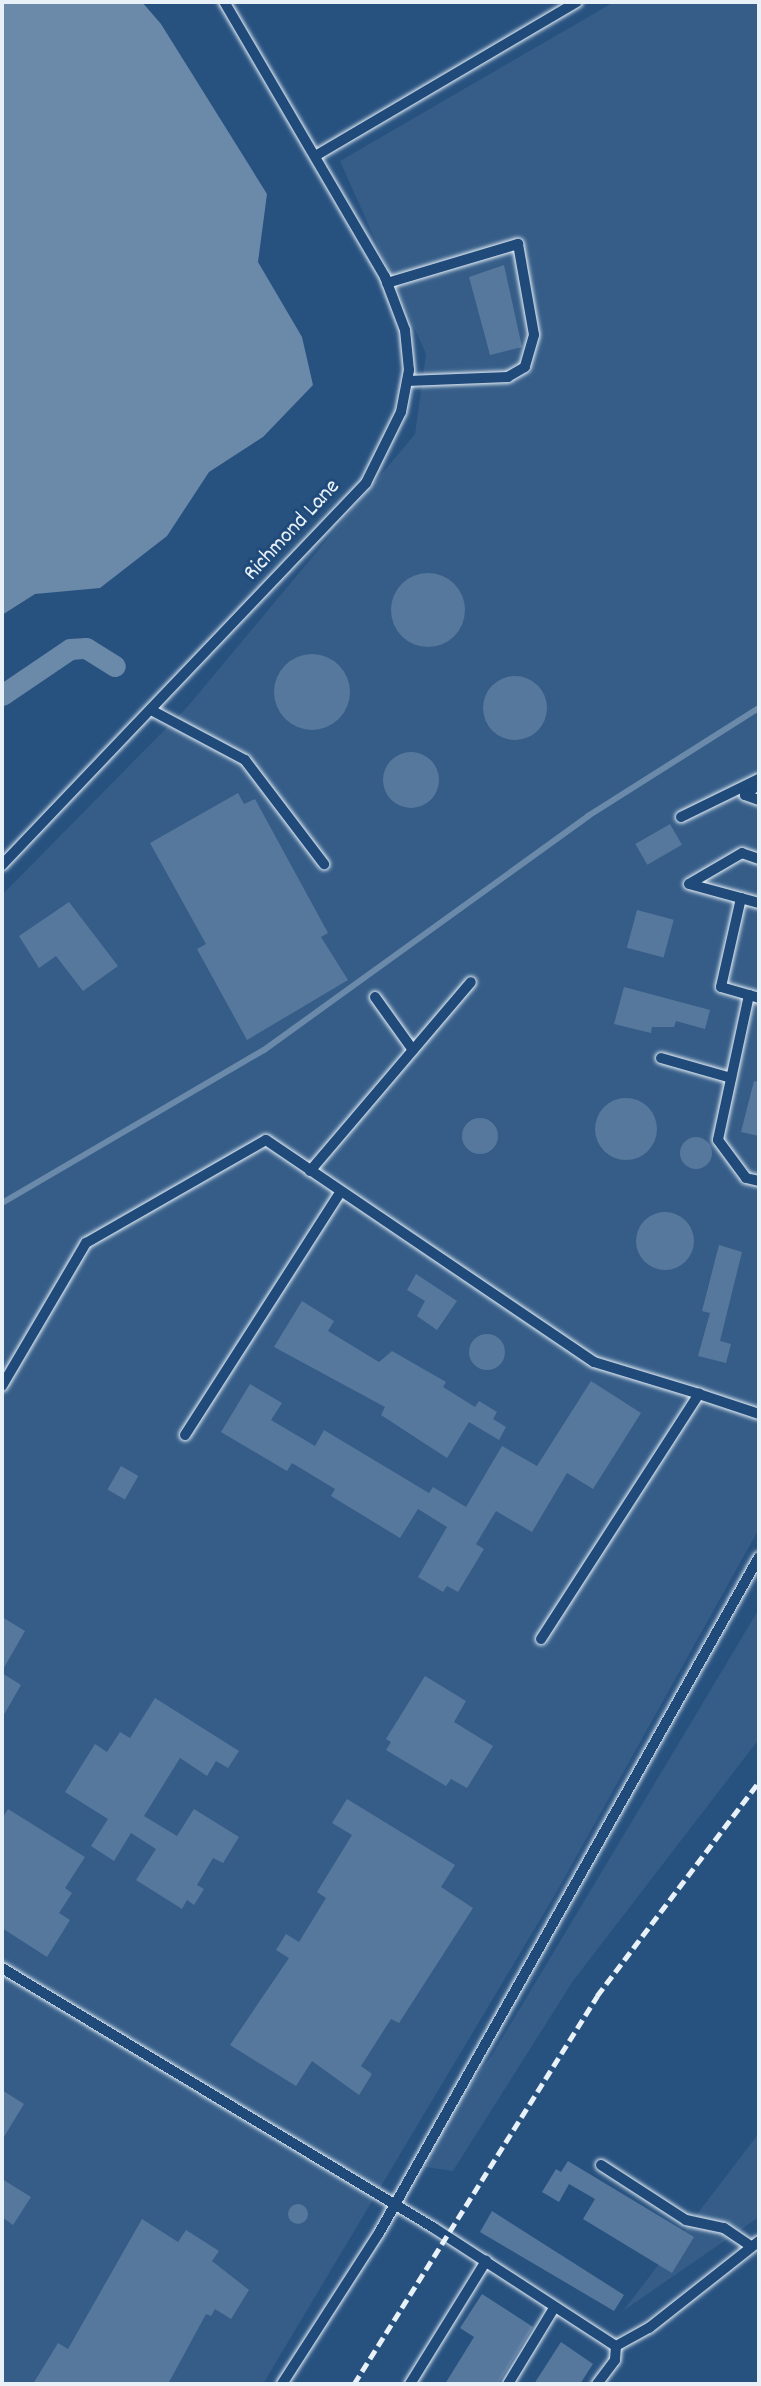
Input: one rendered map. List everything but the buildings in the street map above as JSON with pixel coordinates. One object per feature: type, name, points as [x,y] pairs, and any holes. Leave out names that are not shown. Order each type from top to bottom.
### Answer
[{"type":"lane","name":"Richmond Lane","points":[[2,865],[366,484],[390,443],[407,382],[405,330],[387,283],[343,214],[317,155],[224,2]]},
{"type":"lane","points":[[317,155],[563,5],[578,2]]},
{"type":"lane","points":[[387,283],[518,244],[534,335],[525,367],[508,377],[407,382]]},
{"type":"lane","points":[[151,710],[245,760],[324,864]]},
{"type":"lane","points":[[759,782],[745,795],[759,800]]},
{"type":"lane","points":[[681,817],[759,782]]},
{"type":"lane","points":[[759,859],[742,853],[689,884],[759,903]]},
{"type":"lane","points":[[741,898],[721,987],[754,997],[731,1078],[718,1140],[746,1178],[759,1181]]},
{"type":"lane","points":[[310,1171],[471,982]]},
{"type":"lane","points":[[375,997],[413,1050]]},
{"type":"lane","points":[[660,1058],[731,1078]]},
{"type":"lane","points":[[2,1386],[86,1243],[266,1140],[340,1193],[594,1362],[759,1414]]},
{"type":"lane","points":[[185,1435],[340,1193]]},
{"type":"lane","points":[[541,1639],[699,1394]]},
{"type":"lane","points":[[282,2384],[395,2204],[759,1557]]},
{"type":"lane","points":[[2,1968],[395,2204],[617,2346]]},
{"type":"lane","points":[[601,2165],[686,2220],[724,2228],[755,2243],[649,2328],[617,2346]]},
{"type":"lane","points":[[410,2384],[486,2261]]},
{"type":"lane","points":[[508,2384],[554,2308]]},
{"type":"lane","points":[[597,2384],[615,2360],[617,2346]]},
{"type":"shaded area","points":[[2,2],[142,2],[161,24],[267,194],[258,262],[302,337],[313,385],[263,437],[209,472],[167,536],[100,588],[35,594],[2,615]]},
{"type":"shaded area","points":[[614,2],[759,2],[759,1529],[556,1893],[263,2384],[2,2384],[2,895],[188,706],[415,434],[426,354],[340,161]]},
{"type":"shaded area","points":[[759,1609],[759,1739],[573,1981],[453,2171],[425,2167],[423,2150],[492,2055]]},
{"type":"shaded area","points":[[759,2133],[759,2217],[623,2311]]},
{"type":"waterway","points":[[2,695],[70,649],[86,648],[115,666]]},
{"type":"waterway","points":[[2,1203],[264,1050],[588,816],[759,708]]},
{"type":"railway","points":[[354,2384],[597,1996],[759,1782]]}]
